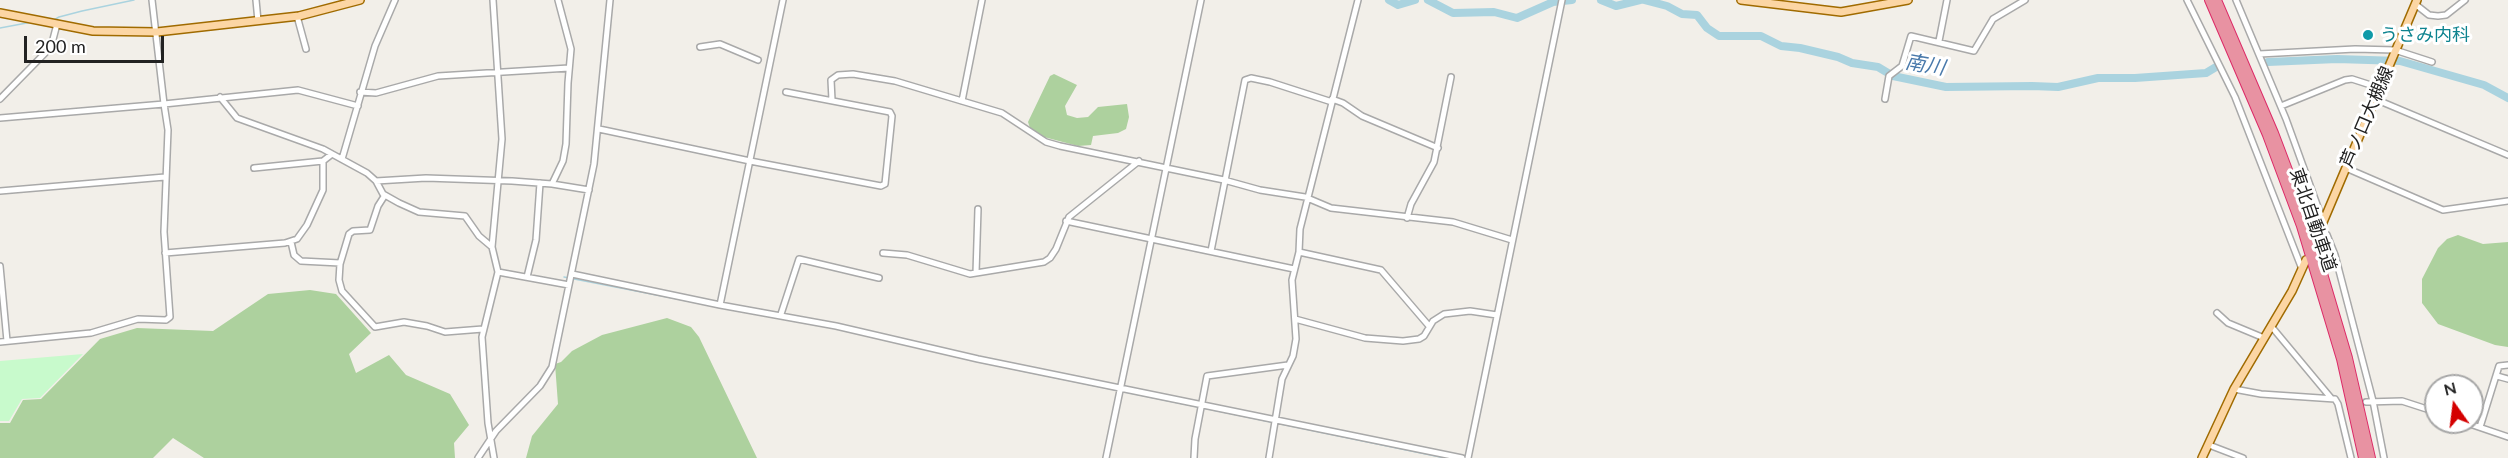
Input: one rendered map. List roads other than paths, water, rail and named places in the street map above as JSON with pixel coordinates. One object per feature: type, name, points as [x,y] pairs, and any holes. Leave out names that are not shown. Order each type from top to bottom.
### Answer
[{"type":"highway","name":"東北自動車道","points":[[2209,0],[2267,135],[2301,226],[2341,359],[2363,458]]},
{"type":"highway","name":"東北自動車道","points":[[2217,0],[2271,124],[2308,223],[2346,349],[2371,458]]},
{"type":"main road","points":[[0,13],[93,31],[157,33],[297,16],[360,0]]},
{"type":"main road","points":[[1741,0],[1841,12],[1908,0]]},
{"type":"main road","name":"芦ノ口大槻線","points":[[2321,227],[2416,2]]},
{"type":"main road","points":[[2202,458],[2234,389],[2306,260]]},
{"type":"street","points":[[0,266],[3,342],[91,333],[138,319],[166,320],[171,315],[164,232],[168,130],[152,0]]},
{"type":"street","points":[[256,0],[258,21]]},
{"type":"street","points":[[342,159],[375,46],[395,0]]},
{"type":"street","points":[[493,0],[502,139],[492,247],[498,272],[483,329],[490,441],[494,458]]},
{"type":"street","points":[[552,184],[563,161],[566,144],[571,49],[558,0]]},
{"type":"street","points":[[478,458],[502,424],[533,395],[552,367],[589,190],[599,129],[610,0]]},
{"type":"street","points":[[720,305],[783,0]]},
{"type":"street","points":[[962,101],[982,0]]},
{"type":"street","points":[[1106,458],[1201,0]]},
{"type":"street","points":[[1269,458],[1282,379],[1294,352],[1295,319],[1292,284],[1299,252],[1300,229],[1358,0]]},
{"type":"street","points":[[1467,458],[1562,0]]},
{"type":"street","points":[[1939,41],[1947,0]]},
{"type":"street","points":[[1885,99],[1889,76],[1902,66],[1911,36],[1974,51],[1993,19],[2025,0]]},
{"type":"street","points":[[2187,0],[2235,97],[2302,269]]},
{"type":"street","points":[[2236,0],[2281,106],[2321,227],[2335,255],[2384,458]]},
{"type":"street","points":[[2416,2],[2429,15],[2439,16],[2446,15],[2465,0]]},
{"type":"street","points":[[297,16],[306,49]]},
{"type":"street","points":[[0,99],[49,50],[53,44],[57,24]]},
{"type":"street","points":[[700,47],[720,44],[758,60]]},
{"type":"street","points":[[2259,54],[2355,49],[2395,51],[2432,62]]},
{"type":"street","points":[[360,93],[376,93],[438,76],[569,68]]},
{"type":"street","points":[[832,100],[833,77],[853,74],[916,86],[1002,113],[1046,142],[1308,199],[1331,208],[1469,225],[1491,235],[1512,240]]},
{"type":"street","points":[[1407,218],[1411,204],[1434,162],[1451,77]]},
{"type":"street","points":[[1211,252],[1246,79],[1270,82],[1343,103],[1362,116],[1438,148]]},
{"type":"street","points":[[2281,106],[2345,80],[2352,79],[2380,88]]},
{"type":"street","points":[[0,118],[298,90],[358,106]]},
{"type":"street","points":[[599,129],[750,161],[881,186],[885,184],[892,114],[886,110],[786,92]]},
{"type":"street","points":[[220,97],[237,118],[342,159],[376,181],[385,195],[419,212],[465,216],[479,236],[492,247]]},
{"type":"street","points":[[2375,99],[2508,154]]},
{"type":"street","points":[[255,168],[323,161],[332,154]]},
{"type":"street","points":[[165,253],[291,242],[301,235],[323,190],[323,161]]},
{"type":"street","points":[[883,253],[907,255],[957,271],[976,273],[1048,260],[1056,249],[1066,221],[1139,161]]},
{"type":"street","points":[[2346,168],[2443,210],[2508,201]]},
{"type":"street","points":[[0,191],[165,177]]},
{"type":"street","points":[[376,181],[426,178],[498,180],[552,184],[589,190]]},
{"type":"street","points":[[527,277],[536,240],[540,183]]},
{"type":"street","points":[[385,195],[378,206],[370,230],[351,231],[340,263],[339,280],[342,291],[375,327],[404,322],[445,332],[483,329]]},
{"type":"street","points":[[976,273],[978,209]]},
{"type":"street","points":[[1066,221],[1294,269]]},
{"type":"street","points":[[291,242],[294,255],[302,261],[340,263]]},
{"type":"street","points":[[1299,252],[1382,270],[1429,326]]},
{"type":"street","points":[[781,315],[799,259],[879,278]]},
{"type":"street","points":[[498,272],[570,285]]},
{"type":"street","points":[[572,274],[720,305],[781,315],[1121,389],[1462,458]]},
{"type":"street","points":[[1295,319],[1347,334],[1380,340],[1414,341],[1424,336],[1429,326],[1441,315],[1470,310],[1497,315]]},
{"type":"street","points":[[2217,313],[2228,323],[2264,338]]},
{"type":"street","points":[[2271,326],[2331,399],[2338,404],[2346,404]]},
{"type":"street","points":[[1194,458],[1207,376],[1288,365]]},
{"type":"street","points":[[2484,415],[2499,365],[2508,365]]},
{"type":"street","points":[[2497,376],[2508,380]]},
{"type":"street","points":[[2234,389],[2261,394],[2331,399]]},
{"type":"street","points":[[2370,402],[2403,401],[2424,408]]},
{"type":"street","points":[[2338,404],[2351,458]]},
{"type":"street","points":[[2484,428],[2508,437]]},
{"type":"street","points":[[2209,445],[2243,458]]},
{"type":"waterway","points":[[54,20],[82,11],[134,0]]},
{"type":"waterway","name":"南川","points":[[1389,0],[1398,5],[1415,0]]},
{"type":"waterway","name":"南川","points":[[1428,0],[1453,13],[1494,12],[1517,18],[1553,2],[1572,0]]},
{"type":"waterway","name":"南川","points":[[1601,0],[1616,6],[1640,0]]},
{"type":"waterway","name":"南川","points":[[1644,0],[1667,6],[1682,14],[1697,15],[1707,28],[1719,36],[1761,36],[1781,46],[1838,57],[1852,63],[1878,67],[1893,76],[1946,87],[2058,87],[2098,78],[2206,73],[2216,67]]},
{"type":"waterway","points":[[0,28],[32,22]]},
{"type":"waterway","name":"南川","points":[[2268,62],[2337,59],[2400,61],[2484,85],[2508,98]]},
{"type":"waterway","points":[[564,277],[734,310]]},
{"type":"waterway","points":[[833,328],[843,330]]},
{"type":"waterway","points":[[974,361],[1198,407]]},
{"type":"waterway","points":[[1203,408],[1271,422]]},
{"type":"waterway","points":[[1276,423],[1445,458]]},
{"type":"place","name":"うさみ内科","points":[[2368,35]]}]
